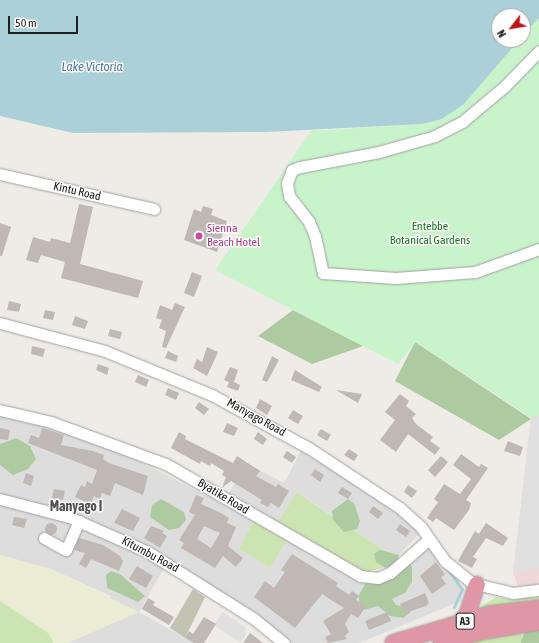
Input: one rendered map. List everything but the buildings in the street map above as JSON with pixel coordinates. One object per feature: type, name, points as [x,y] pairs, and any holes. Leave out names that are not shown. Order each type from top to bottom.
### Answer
[{"type":"highway","points":[[459,622],[467,615],[475,584]]},
{"type":"highway","name":"A3","points":[[393,643],[459,622],[539,608]]},
{"type":"highway","name":"A3","points":[[441,643],[484,631],[539,622]]},
{"type":"street","points":[[539,51],[486,103],[455,125],[435,136],[379,152],[300,166],[292,170],[287,183],[289,196],[309,222],[315,236],[323,273],[396,278],[475,272],[539,249]]},
{"type":"street","name":"Kintu Road","points":[[0,174],[154,209]]},
{"type":"street","name":"Manyago Road","points":[[0,323],[105,351],[212,394],[309,448],[400,508],[429,539],[445,561],[475,584]]},
{"type":"street","name":"Byatike Road","points":[[0,410],[51,422],[166,464],[361,576],[378,578],[390,573],[429,539]]},
{"type":"street","name":"Kitumbu Road","points":[[0,499],[79,520],[174,568],[253,618],[284,643]]},
{"type":"street","points":[[44,538],[66,550],[79,520]]},
{"type":"street","points":[[475,584],[513,593],[539,590]]},
{"type":"shaded area","points":[[0,415],[24,419],[119,451],[254,520],[239,549],[270,568],[288,539],[363,581],[405,563],[429,544],[463,588],[461,601],[359,643],[289,643],[135,541],[67,511],[0,494]]},
{"type":"shaded area","points":[[539,415],[539,584],[518,586],[513,573],[531,418]]},
{"type":"shaded area","points":[[539,416],[539,568],[514,573],[531,419]]},
{"type":"shaded area","points":[[301,451],[388,504],[409,521],[419,534],[396,558],[297,492],[276,525],[228,495],[246,463],[284,483]]},
{"type":"shaded area","points":[[0,502],[77,524],[164,568],[139,612],[194,643],[68,643],[111,596],[51,569],[0,555]]},
{"type":"shaded area","points":[[0,555],[51,569],[139,612],[68,643],[54,643],[48,633],[0,601]]},
{"type":"shaded area","points":[[193,589],[205,597],[185,638],[170,628]]},
{"type":"shaded area","points":[[223,612],[245,627],[246,634],[241,643],[214,625]]},
{"type":"green space","name":"Entebbe Botanical Gardens","points":[[539,18],[539,415],[531,418],[416,342],[398,364],[215,270],[311,131],[423,124],[442,119],[464,104],[512,48],[531,48],[531,26]]},
{"type":"green space","points":[[293,310],[363,346],[312,364],[258,336]]},
{"type":"green space","points":[[415,342],[531,419],[499,440],[395,381]]},
{"type":"green space","points":[[16,438],[30,446],[36,459],[28,469],[13,475],[0,465],[0,444]]},
{"type":"green space","points":[[297,492],[396,558],[385,567],[363,573],[276,525]]},
{"type":"green space","points":[[161,499],[184,512],[186,520],[179,528],[169,530],[150,517],[152,505]]},
{"type":"green space","points":[[348,499],[354,503],[360,521],[357,529],[344,532],[333,520],[332,511]]},
{"type":"green space","points":[[254,520],[288,539],[270,568],[239,549]]},
{"type":"green space","points":[[380,550],[399,555],[397,562],[386,568],[376,562],[374,554]]},
{"type":"green space","points":[[407,562],[412,567],[412,582],[405,593],[392,599],[396,605],[409,608],[411,612],[403,618],[390,616],[378,606],[360,611],[359,595],[365,584]]},
{"type":"green space","points":[[111,571],[120,574],[145,596],[138,602],[107,588],[106,575]]},
{"type":"green space","points":[[539,595],[539,602],[476,609],[497,597],[508,599]]},
{"type":"green space","points":[[0,601],[48,633],[54,643],[0,643]]},
{"type":"green space","points":[[521,626],[523,643],[470,643]]},
{"type":"green space","points":[[539,627],[539,643],[521,643],[525,629]]},
{"type":"water","name":"Lake Victoria","points":[[0,0],[539,0],[539,18],[531,26],[531,8],[491,8],[491,48],[512,48],[464,104],[442,119],[423,124],[266,132],[73,133],[0,116]]},
{"type":"waterway","points":[[448,570],[462,589],[454,607]]},
{"type":"place","name":"Sienna Beach Hotel","points":[[199,236]]},
{"type":"district","name":"Manyago I","points":[[76,506]]}]
